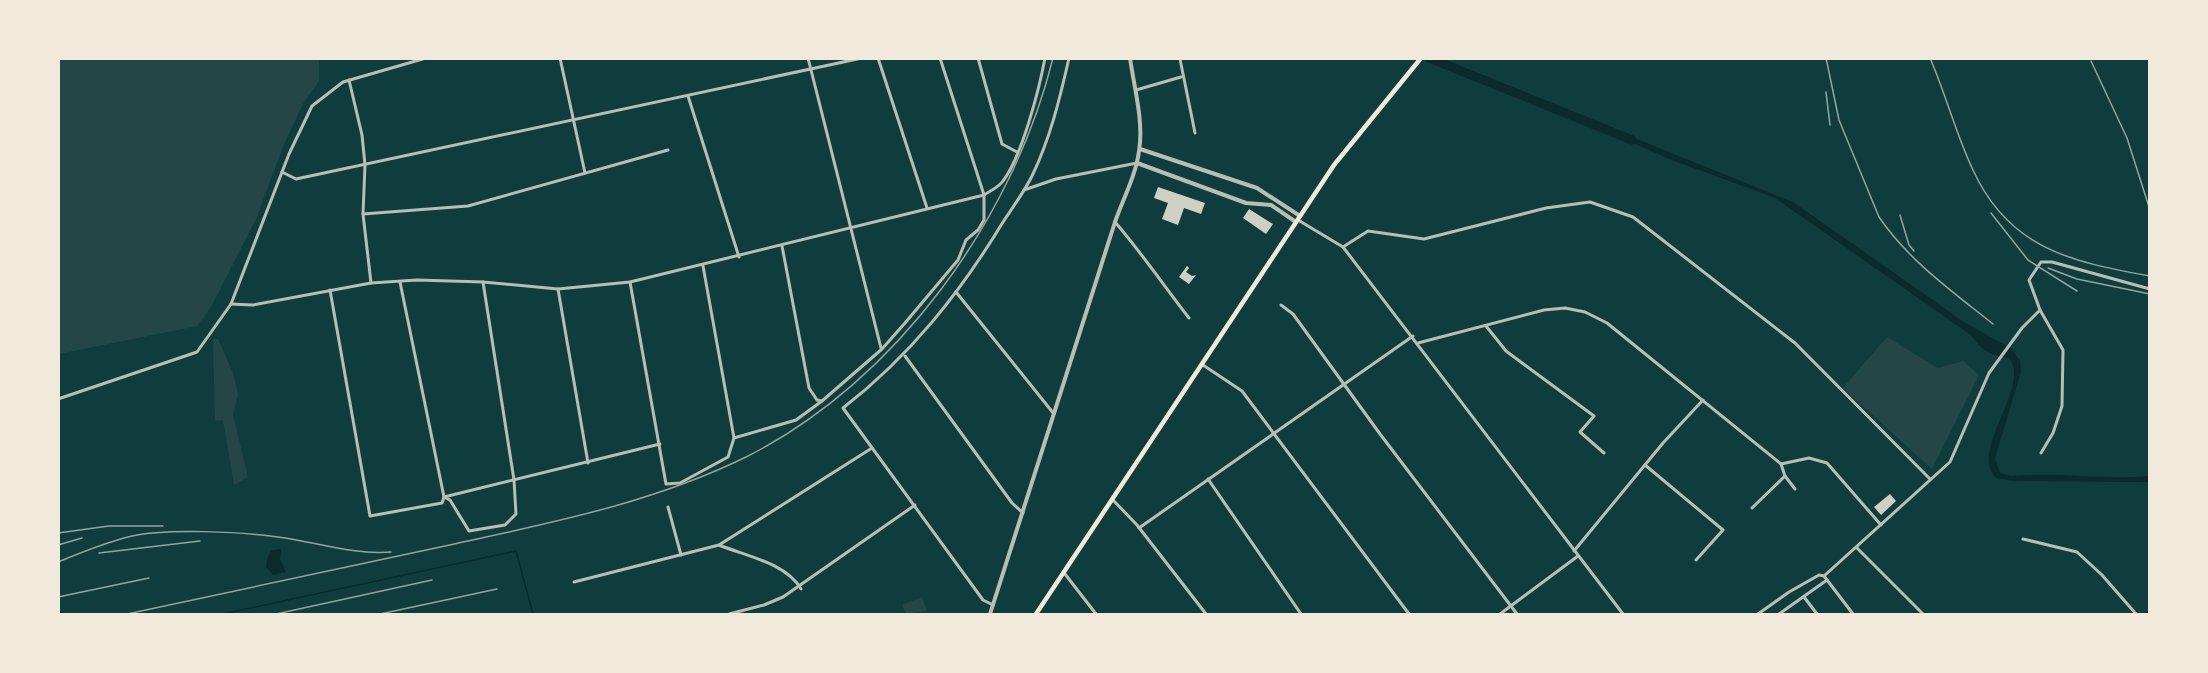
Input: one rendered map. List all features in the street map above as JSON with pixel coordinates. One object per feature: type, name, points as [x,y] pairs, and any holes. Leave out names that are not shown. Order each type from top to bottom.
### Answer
[{"type":"main road","points":[[1036,615],[1334,165],[1421,58]]},
{"type":"street","points":[[58,399],[197,352],[231,304],[282,172],[312,106],[349,80],[426,58]]},
{"type":"street","points":[[560,58],[585,173]]},
{"type":"street","points":[[808,58],[882,349]]},
{"type":"street","points":[[282,172],[296,179],[573,122],[862,58]]},
{"type":"street","points":[[878,58],[927,208]]},
{"type":"street","points":[[734,438],[796,420],[822,401],[882,349],[953,266],[963,251],[966,240],[978,230],[984,220],[984,195],[940,58]]},
{"type":"street","points":[[978,58],[1002,144],[1017,152]]},
{"type":"street","points":[[231,304],[253,304],[371,283],[417,280],[483,282],[558,289],[630,282],[740,257],[984,195],[1003,182],[1017,152],[1029,119],[1045,58]]},
{"type":"street","points":[[993,605],[983,600],[843,408],[904,356],[956,292],[1023,190],[1044,147],[1070,58]]},
{"type":"street","points":[[990,615],[1115,222],[1137,164],[1140,149],[1130,58]]},
{"type":"street","points":[[1180,59],[1182,77],[1196,133]]},
{"type":"street","points":[[1134,91],[1182,77]]},
{"type":"street","points":[[349,80],[362,135],[365,165],[363,214],[371,283]]},
{"type":"street","points":[[688,96],[740,257]]},
{"type":"street","points":[[1140,149],[1257,188],[1298,220]]},
{"type":"street","points":[[363,214],[468,206],[668,150]]},
{"type":"street","points":[[1023,190],[1056,179],[1137,164],[1246,203],[1271,205],[1344,246],[1623,615]]},
{"type":"street","points":[[1344,246],[1368,231],[1424,239],[1546,208],[1590,202],[1633,217],[1795,343],[1930,479]]},
{"type":"street","points":[[1115,222],[1130,236],[1143,260],[1189,318]]},
{"type":"street","points":[[782,246],[809,388],[818,400],[822,401]]},
{"type":"street","points":[[2041,453],[2053,433],[2062,406],[2063,350],[2040,310],[2029,280],[2041,262],[2052,262],[2150,289]]},
{"type":"street","points":[[630,282],[666,484],[680,483],[728,458],[734,438],[703,266]]},
{"type":"street","points":[[330,290],[370,516],[442,503],[444,497],[400,282]]},
{"type":"street","points":[[444,497],[450,500],[469,531],[506,525],[516,517],[514,480],[483,282]]},
{"type":"street","points":[[558,289],[588,463]]},
{"type":"street","points":[[956,292],[1054,414]]},
{"type":"street","points":[[1281,305],[1293,314],[1516,615]]},
{"type":"street","points":[[1418,343],[1544,310],[1565,308],[1585,312],[1606,323],[1781,464],[1785,476],[1795,489]]},
{"type":"street","points":[[1758,615],[1789,592],[1819,575],[1824,576],[1950,462],[1989,373],[2022,328],[2040,310]]},
{"type":"street","points":[[1486,326],[1506,351],[1594,416],[1580,432],[1604,453]]},
{"type":"street","points":[[1139,528],[1413,336]]},
{"type":"street","points":[[904,356],[1012,503],[1023,513]]},
{"type":"street","points":[[1203,365],[1242,391],[1409,615]]},
{"type":"street","points":[[1574,551],[1645,465],[1703,400]]},
{"type":"street","points":[[444,497],[660,444]]},
{"type":"street","points":[[574,582],[718,545],[873,448]]},
{"type":"street","points":[[1781,464],[1809,458],[1827,463],[1881,525]]},
{"type":"street","points":[[1645,465],[1724,530],[1696,560]]},
{"type":"street","points":[[1752,508],[1785,476]]},
{"type":"street","points":[[1208,479],[1301,615]]},
{"type":"street","points":[[1113,500],[1139,528],[1206,615]]},
{"type":"street","points":[[729,615],[783,597],[800,588],[915,505]]},
{"type":"street","points":[[668,507],[681,556]]},
{"type":"street","points":[[2023,539],[2077,552],[2102,575],[2136,615]]},
{"type":"street","points":[[718,545],[779,568],[795,578],[800,588]]},
{"type":"street","points":[[1857,548],[1923,615]]},
{"type":"street","points":[[1500,615],[1578,556]]},
{"type":"street","points":[[1065,574],[1096,615]]},
{"type":"street","points":[[1824,576],[1853,615]]},
{"type":"street","points":[[1779,615],[1827,580]]},
{"type":"street","points":[[1804,597],[1817,615]]},
{"type":"street","points":[[753,608],[758,615]]},
{"type":"shaded area","points":[[59,58],[319,59],[319,81],[304,102],[284,144],[256,219],[211,307],[197,326],[59,354]]},
{"type":"shaded area","points":[[1622,133],[1793,202],[1964,322],[2012,349],[2020,361],[2021,372],[1995,458],[2000,473],[2011,476],[2149,476],[2149,482],[2013,481],[1996,478],[1989,466],[1989,452],[2013,385],[2014,370],[2009,358],[1987,351],[1971,335],[1775,198],[1672,160],[1621,138]]},
{"type":"shaded area","points":[[1887,337],[1938,368],[1963,361],[1979,375],[1932,469],[1843,388]]},
{"type":"shaded area","points":[[213,339],[218,339],[233,373],[238,395],[233,415],[248,477],[234,485],[223,420],[215,421]]},
{"type":"shaded area","points":[[281,549],[280,559],[286,572],[273,575],[266,567],[267,558],[272,550]]},
{"type":"shaded area","points":[[922,597],[927,611],[906,614],[902,605]]},
{"type":"building","points":[[1158,187],[1205,203],[1201,214],[1184,208],[1178,225],[1162,219],[1168,203],[1154,198]]},
{"type":"building","points":[[1249,209],[1273,224],[1266,234],[1243,218]]},
{"type":"building","points":[[1187,266],[1189,268],[1186,272],[1192,276],[1196,275],[1189,284],[1179,277]]},
{"type":"building","points":[[1890,494],[1896,501],[1881,515],[1874,507]]},
{"type":"waterway","points":[[1429,58],[1632,140]]},
{"type":"waterway","points":[[222,614],[516,551],[533,614]]},
{"type":"railway","points":[[127,614],[484,538],[636,500],[673,488],[746,457],[801,425],[852,386],[899,340],[941,290],[978,235],[1009,178],[1034,118],[1053,58]]},
{"type":"railway","points":[[1826,58],[1839,120],[1879,217],[1917,261],[1993,324]]},
{"type":"railway","points":[[1930,58],[1973,170],[1988,197],[2005,218],[2024,235],[2069,257],[2094,265],[2150,276]]},
{"type":"railway","points":[[2091,61],[2127,138],[2150,210]]},
{"type":"railway","points":[[1826,92],[1830,125]]},
{"type":"railway","points":[[1991,213],[2028,260],[2077,291]]},
{"type":"railway","points":[[1900,215],[1909,245],[1914,251]]},
{"type":"railway","points":[[2048,268],[2077,279],[2150,294]]},
{"type":"railway","points":[[58,533],[109,526],[163,526]]},
{"type":"railway","points":[[58,562],[132,536],[184,531],[263,535],[362,552],[391,552]]},
{"type":"railway","points":[[58,545],[82,538]]},
{"type":"railway","points":[[99,553],[200,541]]},
{"type":"railway","points":[[58,597],[149,578]]},
{"type":"railway","points":[[276,614],[432,580]]},
{"type":"railway","points":[[380,614],[497,589]]}]
